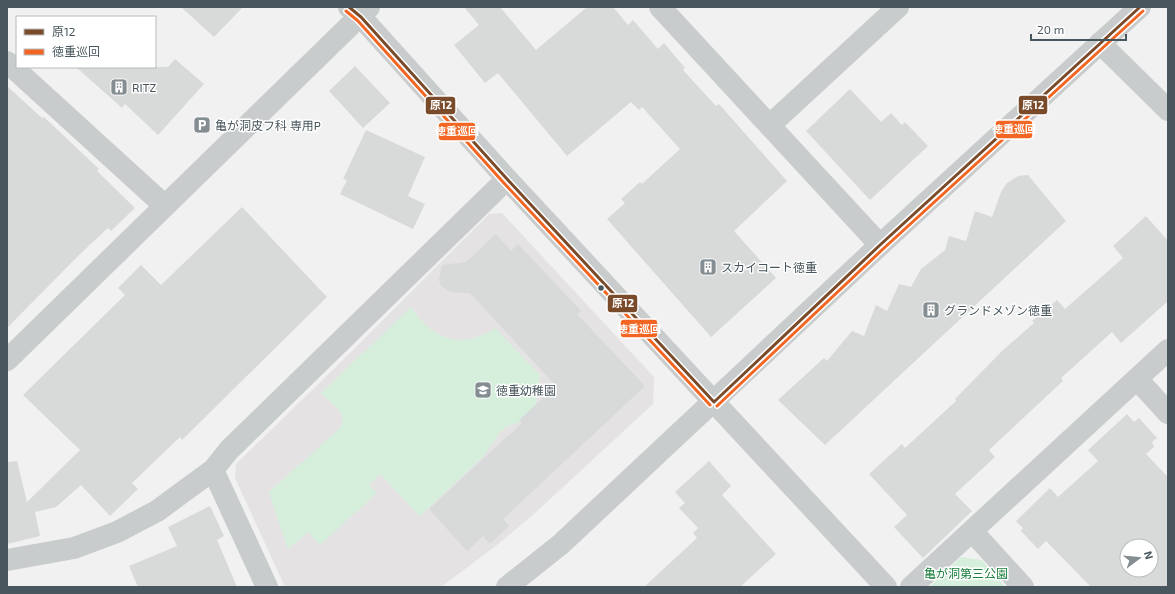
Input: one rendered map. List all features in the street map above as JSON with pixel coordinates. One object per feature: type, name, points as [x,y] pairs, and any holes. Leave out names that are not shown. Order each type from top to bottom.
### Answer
[{"type":"street","points":[[660,7],[880,245]]},
{"type":"street","points":[[770,125],[898,7]]},
{"type":"street","points":[[507,587],[561,544],[880,245],[1140,7]]},
{"type":"street","points":[[7,360],[165,206],[360,10],[507,179],[886,587]]},
{"type":"street","points":[[1100,43],[1168,110]]},
{"type":"street","points":[[7,62],[165,206]]},
{"type":"street","points":[[7,560],[74,548],[117,532],[157,511],[213,470],[229,450],[507,179]]},
{"type":"street","points":[[911,587],[1168,350]]},
{"type":"street","points":[[1137,379],[1168,413]]},
{"type":"street","points":[[213,470],[267,587]]},
{"type":"street","points":[[972,531],[1023,587]]},
{"type":"shaded area","name":"徳重幼稚園","points":[[502,213],[654,377],[653,404],[534,514],[497,545],[441,587],[285,587],[235,478],[236,464],[341,362],[489,214]]},
{"type":"green space","points":[[411,307],[428,327],[438,334],[448,338],[459,340],[471,339],[483,335],[495,328],[540,375],[535,409],[522,421],[506,427],[499,433],[483,457],[420,516],[380,474],[369,485],[377,493],[320,545],[308,532],[288,549],[269,492],[339,429],[343,421],[341,412],[321,393]]},
{"type":"green space","name":"亀が洞第三公園","points":[[961,557],[982,560],[1005,587],[929,587]]},
{"type":"building","points":[[181,7],[243,7],[214,37]]},
{"type":"building","points":[[464,7],[500,7],[536,50],[587,7],[613,7],[628,25],[633,20],[658,49],[664,43],[685,68],[683,70],[716,106],[719,104],[787,181],[734,231],[776,278],[711,337],[607,219],[625,203],[621,199],[640,182],[642,184],[680,149],[642,107],[639,110],[631,102],[567,156],[498,73],[485,83],[454,45],[479,25]]},
{"type":"building","points":[[175,59],[204,84],[158,135],[125,104],[122,108],[77,68],[156,68],[168,67]]},
{"type":"building","points":[[355,66],[390,103],[363,128],[329,91]]},
{"type":"building","points":[[7,86],[42,118],[44,117],[99,169],[97,171],[135,208],[111,231],[108,228],[79,255],[7,328]]},
{"type":"building","points":[[850,89],[881,122],[891,113],[902,125],[905,122],[928,146],[870,200],[806,131]]},
{"type":"building","points":[[366,130],[425,157],[408,196],[425,204],[413,229],[340,194],[347,180],[343,179]]},
{"type":"building","name":"グランドメゾン徳重","points":[[1028,175],[1066,221],[825,445],[778,400],[824,358],[827,361],[852,331],[864,336],[876,305],[887,311],[899,284],[911,287],[921,269],[945,250],[949,236],[966,241],[975,211],[992,217],[1001,192],[1007,183],[1018,176]]},
{"type":"building","points":[[242,207],[327,297],[182,440],[180,437],[132,483],[138,489],[110,516],[81,485],[56,507],[35,512],[40,536],[7,544],[7,462],[17,461],[27,502],[80,450],[23,395],[125,295],[118,288],[141,265],[161,285]]},
{"type":"building","points":[[1146,216],[1168,241],[1168,301],[1121,343],[1112,332],[1061,378],[1063,381],[989,450],[995,457],[955,494],[972,511],[923,558],[894,527],[907,515],[869,474],[902,444],[905,448],[956,401],[955,399],[1003,350],[1034,323],[1032,321],[1057,300],[1065,309],[1123,258],[1113,246]]},
{"type":"building","points":[[496,234],[511,251],[518,244],[581,311],[577,314],[645,386],[503,519],[509,526],[490,544],[483,536],[467,551],[429,509],[522,423],[519,420],[556,386],[470,293],[451,292],[441,286],[439,280],[442,265],[466,262]]},
{"type":"building","points":[[1127,414],[1134,422],[1139,418],[1157,438],[1152,442],[1154,447],[1146,454],[1168,477],[1168,587],[1091,587],[1046,541],[1038,549],[1021,531],[1023,528],[1016,521],[1050,488],[1058,497],[1098,461],[1088,450]]},
{"type":"building","points":[[709,461],[731,486],[722,495],[776,554],[740,587],[644,587],[697,538],[693,533],[698,528],[679,508],[685,503],[675,492]]},
{"type":"building","points":[[210,506],[224,536],[217,540],[237,587],[138,587],[129,566],[177,546],[168,527]]},
{"type":"transit line","name":"原12","points":[[349,7],[361,17],[507,179],[714,402]]},
{"type":"transit line","name":"原12","points":[[714,402],[880,245],[1140,7]]},
{"type":"transit line","name":"徳重巡回","points":[[346,11],[358,21],[503,182],[710,405]]},
{"type":"transit line","name":"徳重巡回","points":[[717,406],[883,249],[1143,11]]},
{"type":"place","name":"RITZ","points":[[119,87]]},
{"type":"place","name":"亀が洞皮フ科 専用P","points":[[202,125]]},
{"type":"place","name":"スカイコート徳重","points":[[708,267]]},
{"type":"place","name":"グランドメゾン徳重","points":[[931,310]]},
{"type":"place","name":"徳重幼稚園","points":[[483,390]]}]
